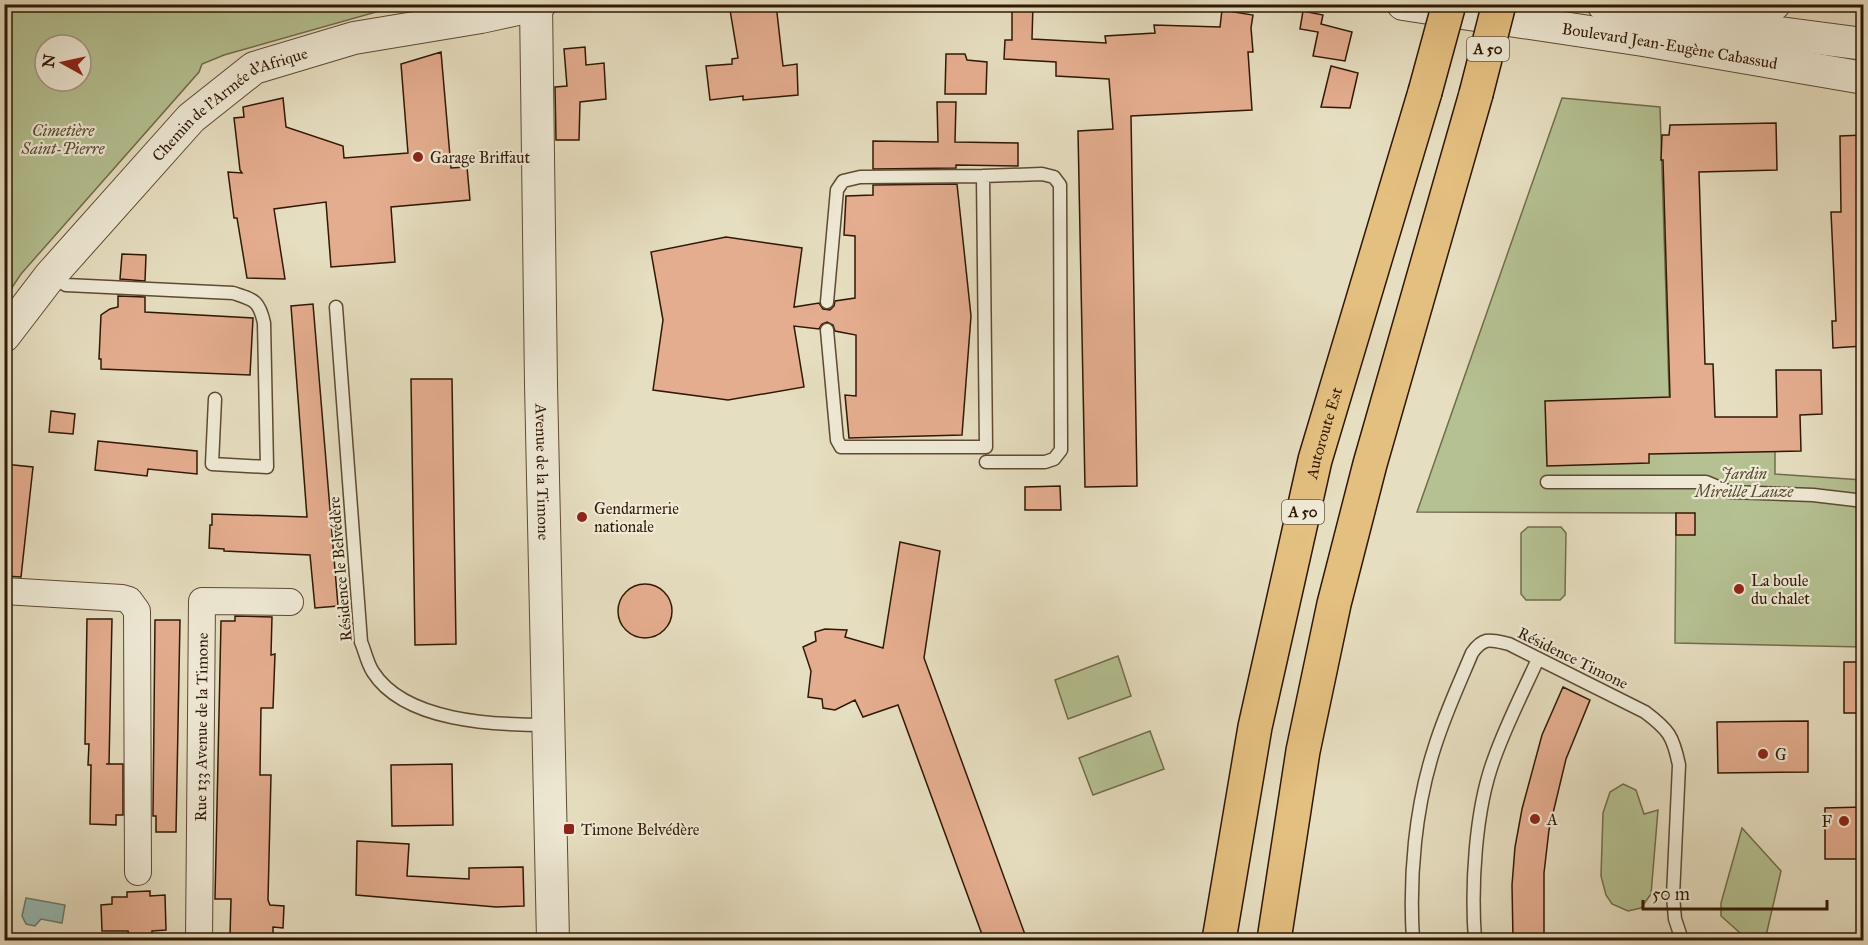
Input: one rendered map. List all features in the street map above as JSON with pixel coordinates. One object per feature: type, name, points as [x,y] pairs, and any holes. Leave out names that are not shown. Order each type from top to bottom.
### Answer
[{"type":"highway","name":"Autoroute Est","points":[[1219,940],[1255,727],[1315,460],[1449,4]]},
{"type":"highway","name":"A 50","points":[[1274,940],[1303,751],[1334,604],[1370,464],[1476,94],[1499,4]]},
{"type":"street","points":[[354,38],[448,4]]},
{"type":"street","name":"Boulevard Jean-Eugène Cabassud","points":[[1403,4],[1659,13]]},
{"type":"street","name":"Boulevard Jean-Eugène Cabassud","points":[[1603,4],[1659,13],[1863,78]]},
{"type":"street","points":[[1659,13],[1710,36],[1741,28],[1774,4]]},
{"type":"street","name":"Chemin de l'Armée d'Afrique","points":[[4,336],[50,276],[191,117],[254,68],[354,38],[538,5]]},
{"type":"street","name":"Avenue de la Timone","points":[[538,5],[541,395],[553,940]]},
{"type":"street","name":"Boulevard Jean-Eugène Cabassud","points":[[1741,28],[1863,44]]},
{"type":"street","points":[[4,591],[122,598],[129,600],[137,611],[138,872]]},
{"type":"street","name":"Rue 133 Avenue de la Timone","points":[[199,940],[202,601],[290,602]]},
{"type":"lane","points":[[828,302],[837,190],[843,181],[860,177],[1042,174],[1054,177],[1060,185],[1061,450],[1054,459],[1045,462],[986,462]]},
{"type":"lane","points":[[826,330],[837,440],[841,447],[986,447],[983,176]]},
{"type":"lane","points":[[50,276],[66,285],[233,293],[250,298],[261,308],[264,323],[267,467],[212,464],[215,399]]},
{"type":"lane","name":"Résidence le Belvédère","points":[[336,307],[362,642],[373,672],[395,695],[418,708],[451,717],[507,725],[549,725]]},
{"type":"lane","points":[[1547,482],[1706,483],[1730,492],[1813,495],[1863,501]]},
{"type":"lane","name":"Résidence Timone","points":[[1413,940],[1411,895],[1421,806],[1434,747],[1472,653],[1479,644],[1489,639],[1509,644],[1645,712],[1664,726],[1675,745],[1679,765],[1673,896],[1675,918],[1682,940]]},
{"type":"lane","points":[[1475,940],[1472,902],[1480,811],[1493,761],[1538,659]]},
{"type":"green space","name":"Cimetière Saint-Pierre","points":[[5,4],[401,4],[224,55],[202,64],[199,72],[21,274],[5,298]]},
{"type":"green space","name":"Jardin Mireille Lauze","points":[[1562,98],[1660,107],[1671,453],[1775,451],[1775,474],[1863,480],[1863,647],[1675,643],[1676,513],[1417,512]]},
{"type":"green space","points":[[1528,527],[1561,527],[1566,533],[1565,595],[1560,600],[1526,600],[1521,594],[1521,533]]},
{"type":"green space","points":[[1118,656],[1131,696],[1068,719],[1055,680]]},
{"type":"green space","points":[[1150,731],[1164,769],[1093,795],[1079,758]]},
{"type":"green space","points":[[1623,784],[1636,790],[1644,814],[1658,810],[1651,894],[1641,908],[1628,911],[1612,904],[1606,895],[1601,876],[1603,813],[1610,792]]},
{"type":"green space","points":[[1742,828],[1781,871],[1765,940],[1748,940],[1721,916],[1721,903]]},
{"type":"water","points":[[26,898],[65,905],[62,923],[41,919],[35,926],[26,924],[22,916]]},
{"type":"building","points":[[729,4],[776,4],[783,66],[797,64],[798,95],[743,100],[743,96],[710,100],[706,66],[732,64],[732,59],[738,58]]},
{"type":"building","points":[[1012,4],[1033,4],[1032,39],[1106,43],[1105,36],[1155,33],[1154,25],[1220,27],[1222,10],[1253,15],[1251,28],[1253,52],[1248,52],[1252,110],[1131,116],[1137,486],[1085,487],[1078,131],[1113,129],[1109,79],[1056,76],[1056,62],[1004,59],[1005,40],[1012,40]]},
{"type":"building","points":[[1303,11],[1323,15],[1321,24],[1352,32],[1345,61],[1313,56],[1318,32],[1300,29]]},
{"type":"building","points":[[585,47],[586,65],[604,63],[606,99],[580,102],[579,140],[556,140],[555,87],[567,86],[564,49]]},
{"type":"building","points":[[441,52],[451,168],[467,167],[470,200],[391,207],[395,262],[331,267],[326,202],[274,209],[285,279],[247,278],[237,218],[234,218],[228,172],[242,173],[234,118],[244,117],[243,107],[283,98],[286,127],[343,146],[344,158],[408,153],[401,64]]},
{"type":"building","points":[[946,54],[965,54],[967,60],[987,62],[986,94],[945,94]]},
{"type":"building","points":[[1331,66],[1358,73],[1350,108],[1321,107]]},
{"type":"building","points":[[937,102],[956,102],[955,142],[1018,143],[1018,166],[956,165],[956,168],[873,169],[873,141],[938,142]]},
{"type":"building","points":[[1776,123],[1777,170],[1699,172],[1705,364],[1713,364],[1715,417],[1777,417],[1776,370],[1821,370],[1822,414],[1800,415],[1801,451],[1649,454],[1649,463],[1547,466],[1545,401],[1670,397],[1662,135],[1669,135],[1670,125]]},
{"type":"building","points":[[1863,135],[1863,346],[1833,348],[1832,321],[1836,321],[1831,212],[1841,212],[1840,136]]},
{"type":"building","points":[[957,184],[971,316],[962,435],[849,438],[845,395],[856,396],[856,335],[835,331],[833,325],[827,322],[819,329],[794,326],[804,387],[728,400],[653,390],[663,320],[651,252],[726,237],[802,248],[794,307],[819,303],[823,309],[830,310],[835,301],[855,298],[855,236],[844,235],[846,196],[873,195],[873,185]]},
{"type":"building","points":[[122,254],[146,255],[145,281],[120,279]]},
{"type":"building","points":[[118,296],[145,297],[145,312],[253,318],[250,375],[101,369],[101,359],[99,359],[101,315],[118,307]]},
{"type":"building","points":[[313,304],[338,606],[315,608],[310,555],[224,551],[224,549],[209,548],[212,514],[307,517],[291,306]]},
{"type":"building","points":[[411,379],[452,379],[456,644],[415,645]]},
{"type":"building","points":[[51,411],[75,414],[73,434],[49,432]]},
{"type":"building","points":[[98,441],[197,451],[197,474],[148,469],[147,476],[95,470]]},
{"type":"building","points":[[4,464],[33,467],[21,577],[4,576]]},
{"type":"building","points":[[1060,486],[1061,510],[1025,510],[1025,487]]},
{"type":"building","points":[[1676,513],[1695,513],[1695,535],[1676,535]]},
{"type":"building","points":[[900,542],[940,551],[924,658],[1027,940],[984,940],[898,705],[863,717],[855,700],[835,710],[823,708],[822,699],[808,697],[811,671],[803,647],[816,641],[815,632],[825,629],[847,630],[845,637],[883,648]]},
{"type":"building","points":[[645,584],[664,592],[672,611],[664,630],[645,638],[626,630],[618,611],[626,592]]},
{"type":"building","points":[[235,616],[272,617],[271,655],[275,654],[273,708],[261,708],[260,775],[271,775],[268,900],[270,905],[284,906],[283,928],[273,927],[273,937],[230,936],[231,899],[215,899],[221,621],[235,621]]},
{"type":"building","points":[[87,619],[112,619],[109,764],[123,764],[123,815],[116,815],[116,825],[90,824],[91,765],[88,765],[89,744],[85,744]]},
{"type":"building","points":[[155,620],[180,620],[176,832],[156,832],[156,816],[153,816]]},
{"type":"building","points":[[1844,662],[1863,662],[1863,713],[1844,713]]},
{"type":"building","name":"A","points":[[1563,687],[1590,700],[1566,759],[1549,830],[1544,873],[1544,940],[1513,940],[1512,885],[1515,847],[1522,809],[1542,735]]},
{"type":"building","name":"G","points":[[1808,721],[1808,772],[1718,773],[1717,722]]},
{"type":"building","points":[[452,764],[453,825],[392,826],[391,765]]},
{"type":"building","name":"F","points":[[1863,807],[1863,859],[1825,859],[1825,808]]},
{"type":"building","points":[[357,841],[409,844],[407,876],[469,879],[469,868],[523,867],[524,906],[496,907],[356,895]]},
{"type":"building","points":[[150,891],[150,896],[165,895],[166,930],[152,931],[152,935],[129,936],[128,931],[102,931],[101,905],[112,904],[112,897],[127,897],[127,892]]},
{"type":"place","name":"Garage Briffaut","points":[[418,157]]},
{"type":"place","name":"Gendarmerie nationale","points":[[582,517]]},
{"type":"place","name":"La boule du chalet","points":[[1739,589]]},
{"type":"place","name":"G","points":[[1763,754]]},
{"type":"place","name":"A","points":[[1535,819]]},
{"type":"place","name":"F","points":[[1844,821]]},
{"type":"place","name":"Timone Belvédère","points":[[569,829]]}]
